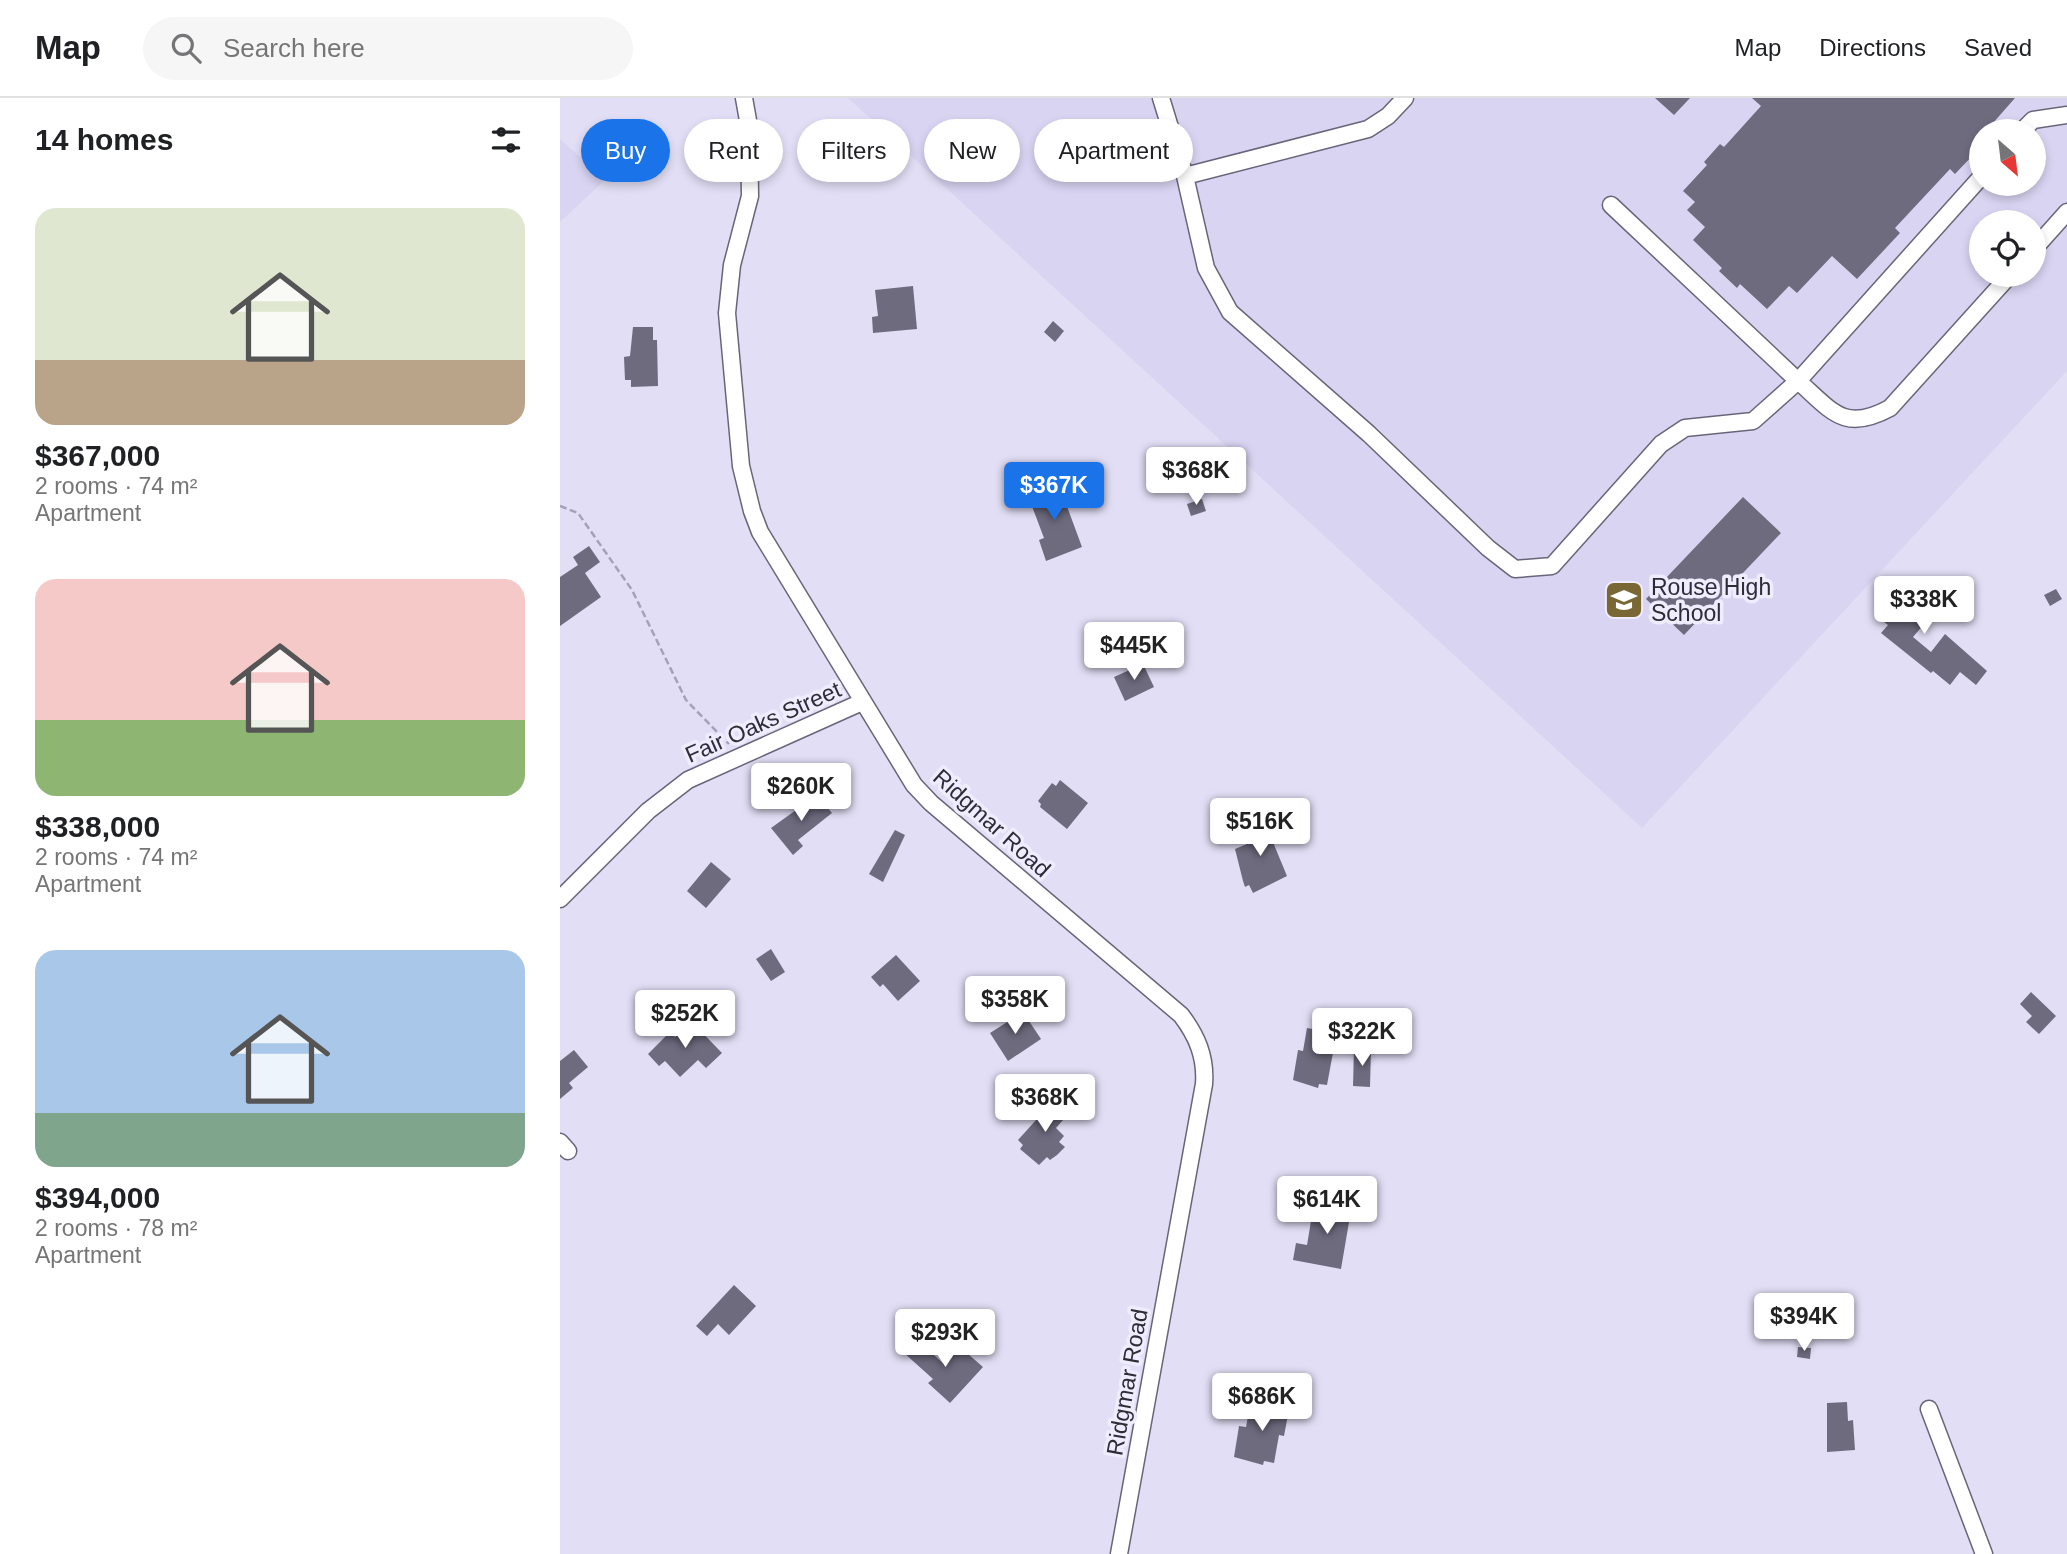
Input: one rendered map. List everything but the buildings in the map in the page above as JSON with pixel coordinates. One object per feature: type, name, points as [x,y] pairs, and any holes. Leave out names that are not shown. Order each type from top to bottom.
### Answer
[{"type":"street","name":"Ridgmar Road","points":[[744,98],[749,126],[750,196],[732,265],[727,313],[745,489],[761,532],[900,764],[931,803],[1181,1015],[1200,1047],[1205,1084],[1119,1554]]},
{"type":"street","points":[[1161,98],[1167,119]]},
{"type":"street","points":[[1193,174],[1368,129],[1388,116],[1405,98]]},
{"type":"street","points":[[2040,119],[2067,115]]},
{"type":"street","points":[[1186,182],[1206,268],[1230,312],[1369,434],[1488,548],[1515,569],[1552,566],[1661,444],[1685,428],[1753,421],[1798,381],[1969,190]]},
{"type":"street","points":[[1611,205],[1798,381],[1843,418],[1867,420],[1890,408],[1999,287]]},
{"type":"street","points":[[2046,236],[2067,212]]},
{"type":"street","name":"Fair Oaks Street","points":[[560,899],[667,795],[710,768],[862,702]]},
{"type":"street","points":[[1929,1409],[1984,1554]]},
{"type":"path","points":[[560,506],[579,513],[632,590],[686,700],[739,755]]},
{"type":"shaded area","name":"Rouse High School","points":[[848,98],[2067,98],[2067,371],[1642,828],[939,182],[1020,182],[1020,119],[924,119],[924,168],[910,155],[910,119],[871,119]]},
{"type":"shaded area","points":[[560,139],[581,158],[581,182],[603,182],[560,222]]},
{"type":"place","name":"Rouse High School","points":[[1624,600]]}]
